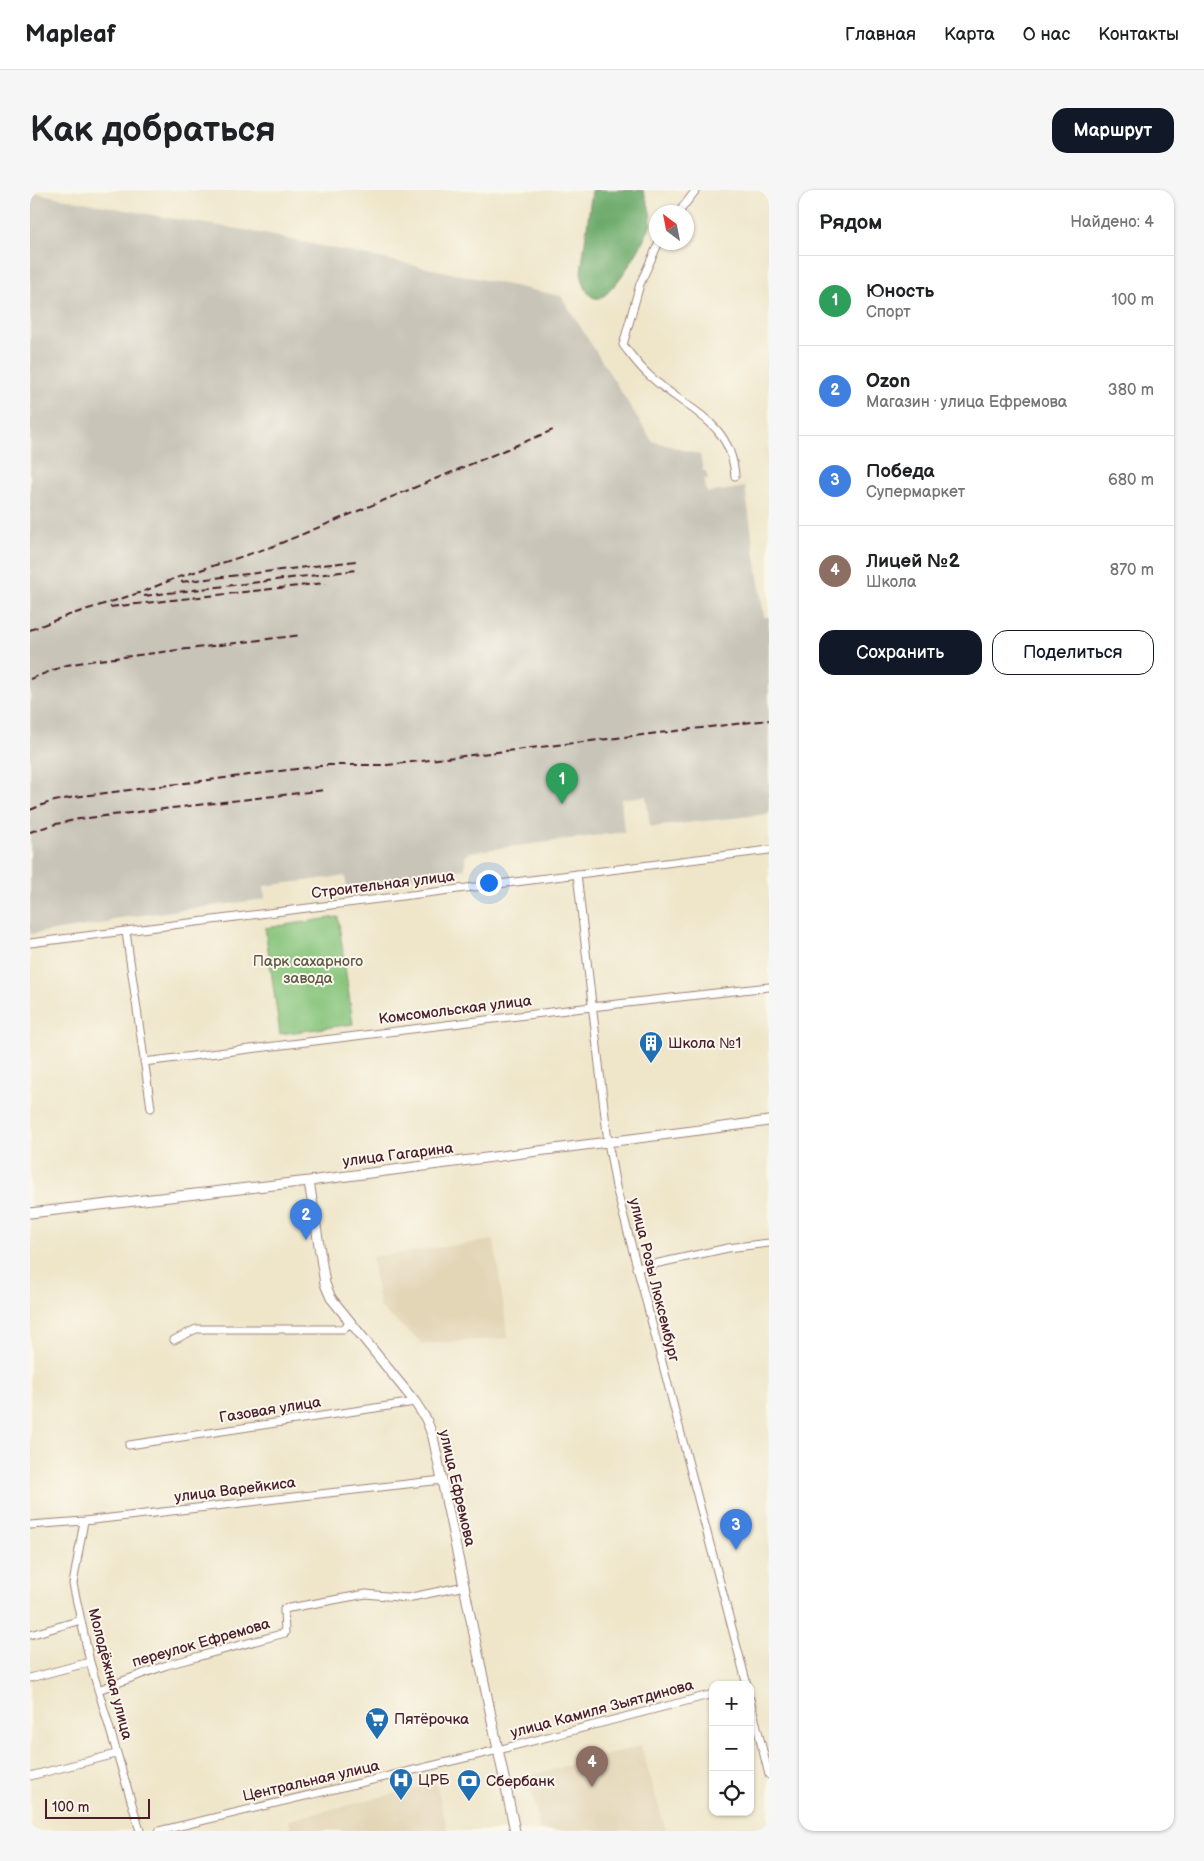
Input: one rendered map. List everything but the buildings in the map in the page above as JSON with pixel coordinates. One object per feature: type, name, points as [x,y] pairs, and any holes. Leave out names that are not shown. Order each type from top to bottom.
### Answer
[{"type":"street","points":[[685,205],[696,190]]},
{"type":"street","points":[[655,250],[640,284],[623,345],[651,378],[707,420],[722,436],[730,450],[735,476]]},
{"type":"street","name":"Строительная улица","points":[[30,943],[769,850]]},
{"type":"street","name":"улица Розы Люксембург","points":[[577,874],[591,1007],[608,1142],[616,1187],[744,1681]]},
{"type":"street","points":[[126,932],[151,1108]]},
{"type":"street","name":"Комсомольская улица","points":[[144,1062],[769,987]]},
{"type":"street","name":"улица Гагарина","points":[[30,1213],[310,1181],[769,1121]]},
{"type":"street","name":"улица Ефремова","points":[[310,1181],[325,1284],[331,1298],[415,1402],[426,1419],[433,1437],[498,1750],[503,1765],[515,1831]]},
{"type":"street","points":[[636,1268],[712,1252],[769,1243]]},
{"type":"street","points":[[174,1340],[196,1329],[343,1328],[350,1323]]},
{"type":"street","name":"Газовая улица","points":[[129,1445],[415,1402]]},
{"type":"street","name":"улица Варейкиса","points":[[30,1525],[84,1521],[442,1480]]},
{"type":"street","name":"Молодёжная улица","points":[[84,1521],[73,1584],[90,1662],[140,1831]]},
{"type":"street","name":"переулок Ефремова","points":[[98,1690],[167,1665],[285,1633],[284,1609],[366,1594],[407,1598],[465,1586]]},
{"type":"street","points":[[30,1635],[81,1620]]},
{"type":"street","points":[[30,1678],[90,1662]]},
{"type":"street","name":"улица Камиля Зыятдинова","points":[[498,1750],[709,1695]]},
{"type":"street","points":[[754,1715],[769,1775]]},
{"type":"street","name":"Центральная улица","points":[[159,1831],[498,1750]]},
{"type":"street","points":[[30,1776],[116,1754]]},
{"type":"shaded area","points":[[30,192],[245,230],[561,296],[652,441],[700,455],[703,471],[706,471],[708,479],[704,479],[707,493],[745,487],[764,617],[769,617],[769,814],[650,827],[646,796],[621,799],[624,832],[470,852],[465,857],[465,869],[361,884],[361,887],[347,888],[345,876],[264,886],[265,899],[113,919],[109,923],[30,934]]},
{"type":"shaded area","points":[[494,1240],[508,1338],[423,1344],[379,1307],[372,1257]]},
{"type":"shaded area","points":[[641,1746],[666,1831],[540,1831],[528,1776]]},
{"type":"shaded area","name":"ЦРБ","points":[[436,1783],[448,1831],[292,1831],[289,1820]]},
{"type":"green space","points":[[592,190],[643,190],[649,209],[649,229],[630,264],[613,287],[605,295],[595,298],[588,293],[581,272]]},
{"type":"green space","name":"Парк сахарного завода","points":[[338,917],[353,1024],[280,1034],[265,928]]},
{"type":"railway","points":[[30,630],[66,616],[142,592],[176,578],[274,546],[553,430]]},
{"type":"railway","points":[[181,582],[356,561]]},
{"type":"railway","points":[[144,596],[357,570]]},
{"type":"railway","points":[[110,607],[325,583]]},
{"type":"railway","points":[[30,679],[67,665],[90,661],[301,635]]},
{"type":"railway","points":[[30,810],[50,802],[74,797],[327,765],[387,765],[769,720]]},
{"type":"railway","points":[[30,832],[79,819],[325,790]]},
{"type":"place","name":"Юность","points":[[562,804]]},
{"type":"place","name":"Школа №1","points":[[651,1064]]},
{"type":"place","name":"Ozon","points":[[306,1240]]},
{"type":"place","name":"Победа","points":[[736,1550]]},
{"type":"place","name":"Пятёрочка","points":[[377,1740]]},
{"type":"place","name":"Лицей №2","points":[[592,1787]]},
{"type":"place","name":"ЦРБ","points":[[401,1801]]},
{"type":"place","name":"Сбербанк","points":[[469,1802]]}]
